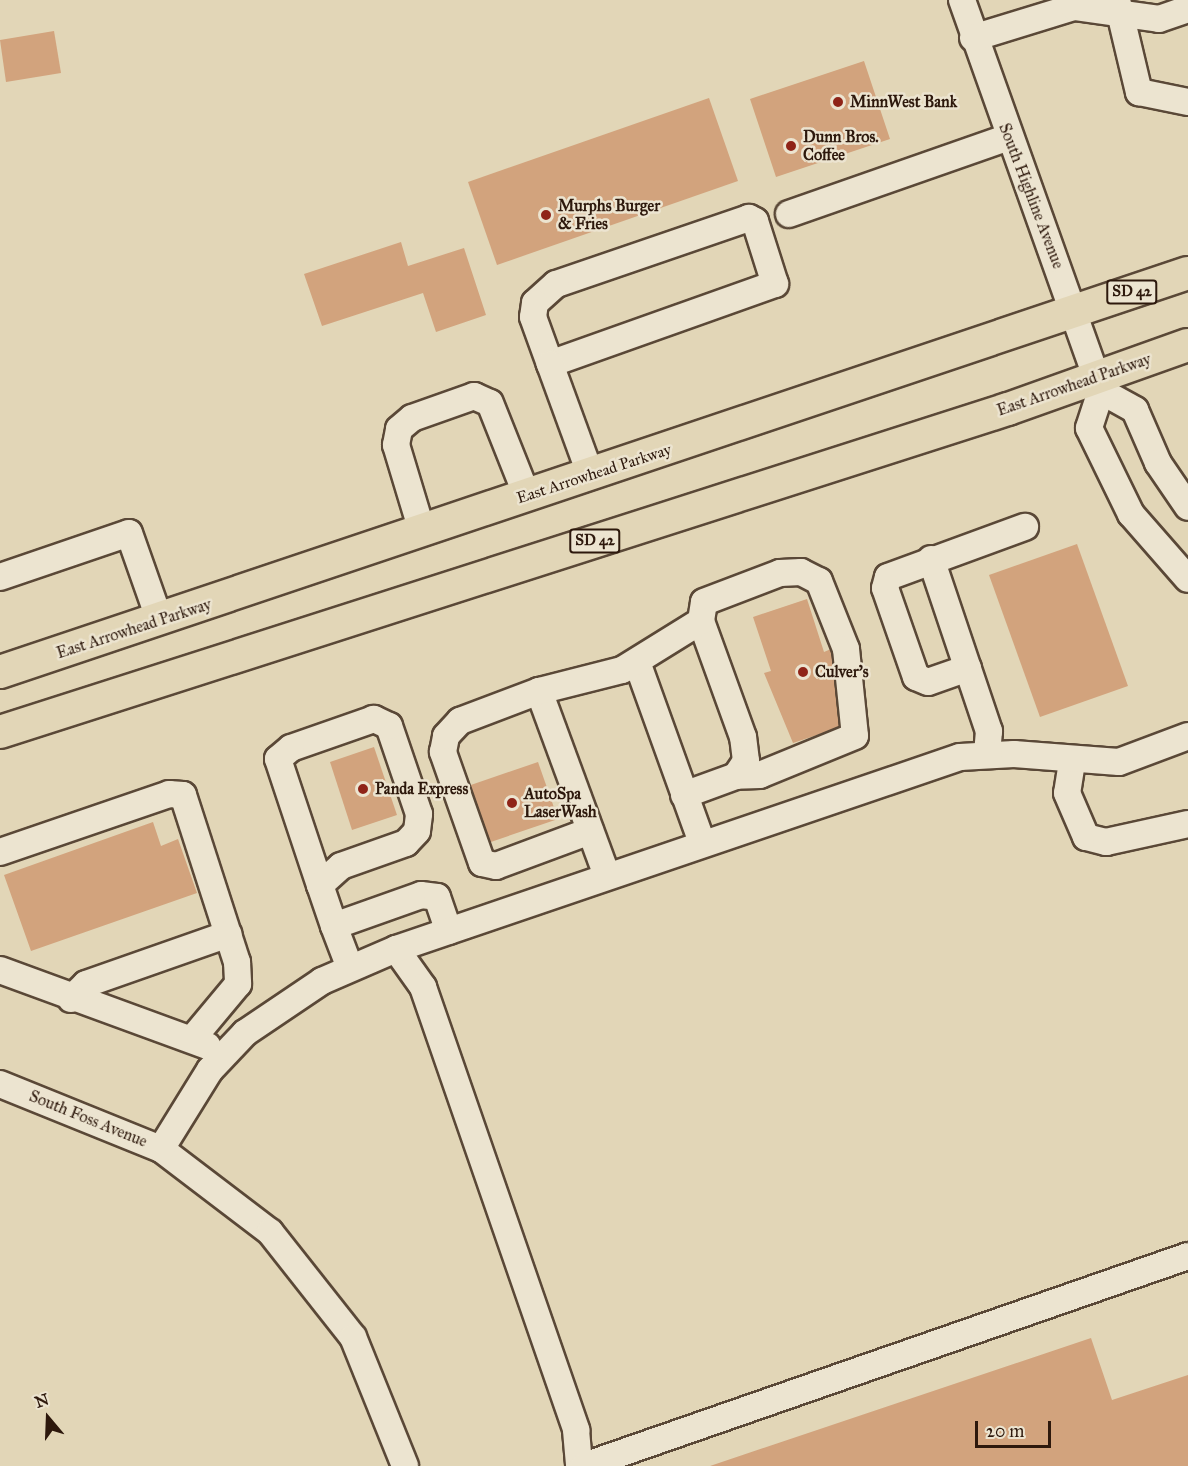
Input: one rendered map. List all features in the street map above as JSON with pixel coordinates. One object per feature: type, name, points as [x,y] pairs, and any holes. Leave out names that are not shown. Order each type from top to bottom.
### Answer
[{"type":"main road","name":"East Arrowhead Parkway","points":[[0,672],[160,621],[1188,273]]},
{"type":"main road","name":"East Arrowhead Parkway","points":[[0,732],[1099,385],[1188,345]]},
{"type":"street","name":"South Highline Avenue","points":[[962,0],[973,38],[1009,137],[1076,311],[1099,385]]},
{"type":"street","points":[[973,38],[1074,7],[1118,5],[1159,19],[1188,9]]},
{"type":"street","points":[[1118,5],[1139,92],[1188,102]]},
{"type":"street","points":[[789,214],[1009,137]]},
{"type":"street","points":[[550,364],[775,284],[755,221],[749,218],[544,290],[534,317],[550,364],[591,476]]},
{"type":"street","points":[[1188,507],[1158,463],[1135,410],[1099,385],[1089,428],[1097,449],[1131,514],[1188,579]]},
{"type":"street","points":[[422,531],[396,445],[399,429],[412,418],[474,396],[490,403],[527,496]]},
{"type":"street","points":[[968,668],[928,682],[916,677],[885,588],[888,577],[931,559],[1025,527]]},
{"type":"street","points":[[0,577],[129,533],[160,621]]},
{"type":"street","points":[[931,559],[989,731],[987,753]]},
{"type":"street","points":[[684,795],[736,776],[760,775],[855,736],[848,659],[819,581],[801,572],[780,573],[704,602],[701,621],[743,737],[746,760],[736,776]]},
{"type":"street","points":[[590,831],[496,866],[482,863],[443,752],[446,736],[460,721],[539,691],[636,662],[701,621]]},
{"type":"street","points":[[636,662],[702,843]]},
{"type":"street","points":[[539,691],[607,876]]},
{"type":"street","points":[[320,885],[341,866],[406,843],[417,831],[419,814],[389,726],[374,719],[291,748],[278,759],[320,885],[334,926],[350,968]]},
{"type":"street","points":[[161,1149],[225,1054],[290,1000],[350,968],[396,949],[913,770],[987,753],[1072,762],[1119,762],[1188,735]]},
{"type":"street","points":[[1072,762],[1067,793],[1086,837],[1106,842],[1188,824]]},
{"type":"street","points":[[0,852],[169,794],[183,795],[229,934],[238,984],[193,1038]]},
{"type":"street","points":[[334,926],[421,895],[437,897],[449,931]]},
{"type":"street","points":[[71,999],[86,984],[229,934]]},
{"type":"street","points":[[396,949],[423,987],[576,1430],[579,1466]]},
{"type":"street","points":[[0,970],[71,999],[193,1038],[225,1054]]},
{"type":"street","name":"South Foss Avenue","points":[[0,1084],[161,1149],[270,1232],[332,1305],[372,1374],[405,1466]]},
{"type":"street","points":[[584,1466],[1188,1257]]},
{"type":"building","points":[[54,31],[61,73],[6,82],[0,40]]},
{"type":"building","points":[[864,61],[890,139],[776,177],[750,99]]},
{"type":"building","points":[[709,98],[738,181],[497,265],[468,182]]},
{"type":"building","points":[[401,242],[408,266],[464,248],[486,315],[436,332],[423,293],[322,326],[304,274]]},
{"type":"building","points":[[1077,544],[1128,686],[1040,717],[989,575]]},
{"type":"building","name":"Culver's","points":[[807,599],[824,652],[831,649],[850,724],[793,743],[764,673],[771,671],[753,617]]},
{"type":"building","name":"Panda Express","points":[[374,747],[397,815],[352,830],[330,762]]},
{"type":"building","name":"AutoSpa LaserWash","points":[[538,762],[558,819],[485,844],[465,787]]},
{"type":"building","points":[[153,822],[161,846],[178,839],[197,893],[31,951],[4,875]]},
{"type":"building","points":[[1091,1338],[1112,1400],[1188,1375],[1188,1466],[710,1466]]},
{"type":"place","name":"MinnWest Bank","points":[[838,102]]},
{"type":"place","name":"Dunn Bros. Coffee","points":[[791,146]]},
{"type":"place","name":"Murphs Burger & Fries","points":[[546,215]]},
{"type":"place","name":"Culver's","points":[[803,672]]},
{"type":"place","name":"Panda Express","points":[[363,789]]},
{"type":"place","name":"AutoSpa LaserWash","points":[[512,803]]}]
